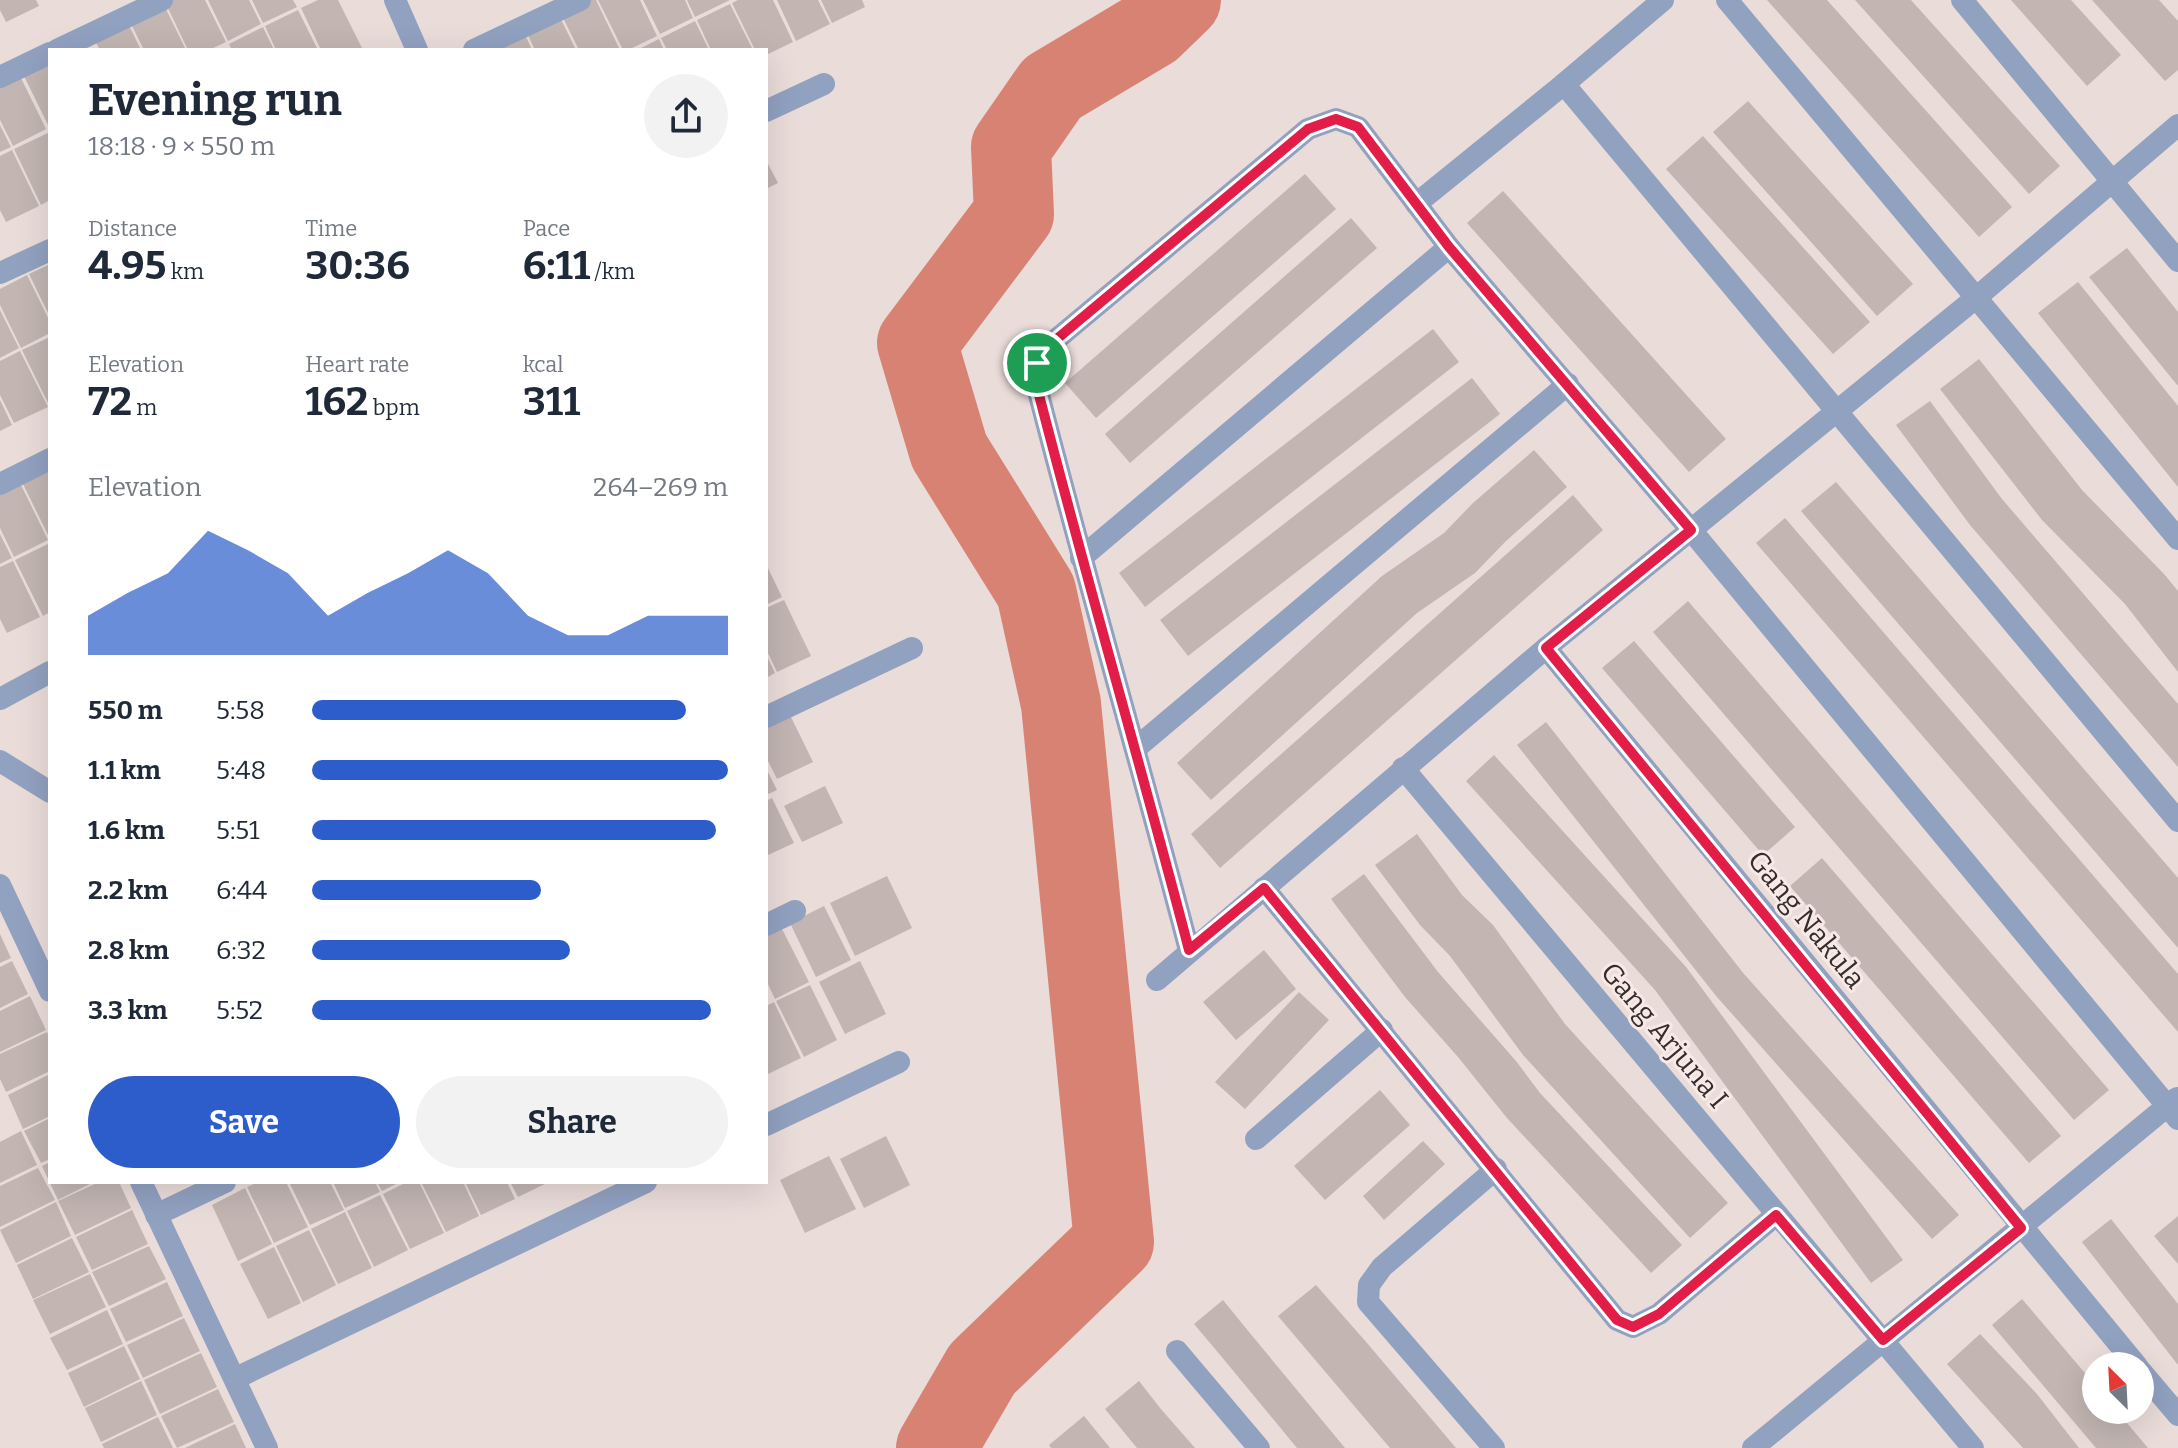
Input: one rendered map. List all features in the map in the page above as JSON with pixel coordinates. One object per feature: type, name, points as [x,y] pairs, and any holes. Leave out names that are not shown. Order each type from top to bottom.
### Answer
[{"type":"street","points":[[61,48],[162,0]]},
{"type":"street","points":[[395,0],[416,48]]},
{"type":"street","points":[[478,48],[580,0]]},
{"type":"street","points":[[1416,204],[1663,0]]},
{"type":"street","points":[[1727,0],[2178,539]]},
{"type":"street","points":[[1962,0],[2178,261]]},
{"type":"street","points":[[0,77],[48,54]]},
{"type":"street","points":[[768,110],[824,84]]},
{"type":"street","points":[[1564,84],[2178,821]]},
{"type":"street","points":[[1189,950],[1136,748],[1081,558],[1037,387],[1037,363],[1046,348],[1308,129],[1336,119],[1358,127],[1449,247],[1568,384],[2174,1107],[1753,1448]]},
{"type":"street","points":[[1157,980],[1546,648],[1977,297],[2178,125]]},
{"type":"street","points":[[1081,558],[1449,247]]},
{"type":"street","points":[[0,273],[48,251]]},
{"type":"street","points":[[1136,748],[1568,384]]},
{"type":"street","points":[[0,484],[48,460]]},
{"type":"street","points":[[768,716],[912,648]]},
{"type":"street","name":"Gang Nakula","points":[[1546,648],[2125,1352]]},
{"type":"street","points":[[0,699],[48,673]]},
{"type":"street","points":[[0,761],[48,791]]},
{"type":"street","name":"Gang Arjuna I","points":[[1403,768],[1973,1448]]},
{"type":"street","points":[[0,885],[48,987]]},
{"type":"street","points":[[1264,888],[1617,1320],[1633,1327],[1659,1314],[1776,1215]]},
{"type":"street","points":[[768,924],[795,911]]},
{"type":"street","points":[[1256,1139],[1382,1030]]},
{"type":"street","points":[[768,1124],[899,1062]]},
{"type":"street","points":[[1494,1448],[1368,1302],[1369,1285],[1382,1267],[1496,1169]]},
{"type":"street","points":[[142,1184],[267,1448]]},
{"type":"street","points":[[156,1215],[221,1184]]},
{"type":"street","points":[[236,1378],[642,1184]]},
{"type":"street","points":[[1177,1351],[1259,1448]]},
{"type":"street","name":"Gang Nakula","points":[[2154,1387],[2178,1415]]},
{"type":"building","points":[[0,0],[36,0],[39,6],[6,22],[0,10]]},
{"type":"building","points":[[205,0],[226,42],[213,48],[187,48],[165,2]]},
{"type":"building","points":[[208,0],[249,0],[261,24],[228,41]]},
{"type":"building","points":[[252,0],[293,0],[297,7],[263,23]]},
{"type":"building","points":[[318,0],[338,0],[362,48],[320,48],[301,8]]},
{"type":"building","points":[[589,0],[596,0],[619,48],[578,48],[561,14]]},
{"type":"building","points":[[598,0],[640,0],[657,36],[632,48],[622,48]]},
{"type":"building","points":[[643,0],[685,0],[693,18],[660,34]]},
{"type":"building","points":[[687,0],[730,0],[695,17]]},
{"type":"building","points":[[738,0],[773,0],[793,42],[768,54],[768,48],[754,48],[732,3]]},
{"type":"building","points":[[777,0],[818,0],[830,24],[796,41]]},
{"type":"building","points":[[821,0],[862,0],[865,7],[832,23]]},
{"type":"building","points":[[1767,0],[1827,0],[2012,207],[1979,237]]},
{"type":"building","points":[[1855,0],[1911,0],[2060,166],[2029,194]]},
{"type":"building","points":[[2011,0],[2071,0],[2121,55],[2087,86]]},
{"type":"building","points":[[2092,0],[2159,0],[2178,21],[2178,70],[2165,81]]},
{"type":"building","points":[[163,3],[185,48],[143,48],[129,20]]},
{"type":"building","points":[[730,4],[752,48],[710,48],[697,20]]},
{"type":"building","points":[[298,10],[317,48],[275,48],[265,26]]},
{"type":"building","points":[[559,15],[575,48],[534,48],[526,31]]},
{"type":"building","points":[[127,21],[140,48],[99,48],[93,37]]},
{"type":"building","points":[[695,21],[708,48],[666,48],[661,38]]},
{"type":"building","points":[[263,27],[273,48],[231,48],[229,44]]},
{"type":"building","points":[[524,32],[531,48],[492,48]]},
{"type":"building","points":[[659,39],[663,48],[641,48]]},
{"type":"building","points":[[48,59],[48,125],[22,72]]},
{"type":"building","points":[[19,74],[46,129],[13,146],[0,120],[0,83]]},
{"type":"building","points":[[1748,101],[1913,284],[1877,316],[1713,132]]},
{"type":"building","points":[[0,125],[11,147],[0,152]]},
{"type":"building","points":[[48,133],[48,201],[41,205],[14,149]]},
{"type":"building","points":[[1703,136],[1870,322],[1833,354],[1666,169]]},
{"type":"building","points":[[12,150],[39,206],[6,222],[0,210],[0,156]]},
{"type":"building","points":[[768,164],[778,183],[768,188]]},
{"type":"building","points":[[1305,174],[1336,209],[1096,418],[1065,383]]},
{"type":"building","points":[[1503,191],[1726,439],[1689,472],[1467,223]]},
{"type":"building","points":[[1351,218],[1377,248],[1130,463],[1105,434]]},
{"type":"building","points":[[2127,248],[2178,312],[2178,386],[2089,277]]},
{"type":"building","points":[[48,265],[48,313],[29,274]]},
{"type":"building","points":[[27,275],[48,318],[48,334],[21,348],[0,305],[0,289]]},
{"type":"building","points":[[2078,282],[2178,406],[2178,487],[2038,313]]},
{"type":"building","points":[[0,310],[19,348],[0,358]]},
{"type":"building","points":[[1433,329],[1459,362],[1145,607],[1119,573]]},
{"type":"building","points":[[48,338],[48,403],[22,350]]},
{"type":"building","points":[[20,351],[48,407],[14,423],[0,395],[0,361]]},
{"type":"building","points":[[1979,359],[2082,490],[2178,591],[2178,672],[2125,604],[2042,520],[1940,389]]},
{"type":"building","points":[[1472,378],[1500,414],[1188,656],[1160,620]]},
{"type":"building","points":[[0,400],[12,425],[0,431]]},
{"type":"building","points":[[1930,401],[2002,499],[2178,704],[2178,767],[1970,525],[1896,425]]},
{"type":"building","points":[[1534,450],[1567,487],[1475,573],[1417,613],[1211,800],[1177,763],[1382,576],[1444,533]]},
{"type":"building","points":[[48,471],[48,535],[23,484]]},
{"type":"building","points":[[1836,482],[2178,878],[2178,948],[1801,511]]},
{"type":"building","points":[[21,485],[48,540],[14,557],[0,528],[0,495]]},
{"type":"building","points":[[1573,495],[1603,530],[1220,868],[1191,834]]},
{"type":"building","points":[[1785,518],[2178,974],[2178,1032],[1756,543]]},
{"type":"building","points":[[0,534],[12,558],[0,564]]},
{"type":"building","points":[[48,544],[48,613],[43,616],[15,560]]},
{"type":"building","points":[[13,561],[40,617],[7,633],[0,619],[0,567]]},
{"type":"building","points":[[768,568],[782,597],[768,604]]},
{"type":"building","points":[[784,600],[811,656],[777,672],[768,653],[768,607]]},
{"type":"building","points":[[1688,601],[2109,1090],[2074,1120],[1653,632]]},
{"type":"building","points":[[1634,641],[1795,827],[1763,855],[1602,668]]},
{"type":"building","points":[[768,658],[775,673],[768,677]]},
{"type":"building","points":[[790,715],[813,762],[777,779],[768,761],[768,725]]},
{"type":"building","points":[[1546,722],[1744,974],[1959,1215],[1932,1239],[1717,997],[1517,745]]},
{"type":"building","points":[[1494,755],[1686,967],[1903,1260],[1871,1283],[1655,990],[1466,781]]},
{"type":"building","points":[[768,772],[777,790],[768,794]]},
{"type":"building","points":[[825,786],[843,823],[802,842],[784,806]]},
{"type":"building","points":[[772,798],[794,843],[768,855],[768,800]]},
{"type":"building","points":[[1417,834],[1462,895],[1493,925],[1565,1024],[1728,1203],[1690,1238],[1523,1055],[1450,956],[1420,925],[1375,865]]},
{"type":"building","points":[[1822,858],[2061,1136],[2029,1163],[1790,886]]},
{"type":"building","points":[[1364,874],[1438,972],[1540,1093],[1682,1245],[1651,1273],[1507,1118],[1405,997],[1331,899]]},
{"type":"building","points":[[887,876],[912,928],[855,956],[830,903]]},
{"type":"building","points":[[824,906],[851,960],[816,977],[790,923]]},
{"type":"building","points":[[781,927],[809,982],[775,999],[768,984],[768,933]]},
{"type":"building","points":[[0,934],[11,958],[0,963]]},
{"type":"building","points":[[1264,950],[1296,989],[1236,1040],[1203,1002]]},
{"type":"building","points":[[12,961],[28,994],[0,1008],[0,967]]},
{"type":"building","points":[[860,961],[886,1014],[845,1034],[819,982]]},
{"type":"building","points":[[810,985],[837,1040],[804,1057],[776,1001]]},
{"type":"building","points":[[1299,992],[1329,1020],[1245,1109],[1215,1082]]},
{"type":"building","points":[[30,996],[46,1030],[0,1052],[0,1011]]},
{"type":"building","points":[[774,1002],[801,1058],[768,1074],[768,1005]]},
{"type":"building","points":[[47,1032],[48,1072],[6,1092],[0,1079],[0,1054]]},
{"type":"building","points":[[48,1075],[48,1117],[23,1129],[8,1095]]},
{"type":"building","points":[[1380,1090],[1410,1125],[1325,1200],[1294,1166]]},
{"type":"building","points":[[48,1119],[48,1160],[41,1163],[24,1131]]},
{"type":"building","points":[[21,1131],[37,1165],[0,1183],[0,1142]]},
{"type":"building","points":[[886,1136],[910,1185],[864,1208],[840,1159]]},
{"type":"building","points":[[1423,1141],[1445,1164],[1384,1220],[1363,1196]]},
{"type":"building","points":[[829,1156],[856,1209],[805,1233],[780,1180]]},
{"type":"building","points":[[48,1163],[48,1179],[42,1166]]},
{"type":"building","points":[[38,1168],[55,1200],[0,1227],[0,1186]]},
{"type":"building","points":[[50,1184],[90,1184],[58,1200]]},
{"type":"building","points":[[95,1184],[120,1184],[131,1208],[75,1235],[58,1201]]},
{"type":"building","points":[[254,1184],[287,1184],[308,1227],[274,1243],[247,1187]]},
{"type":"building","points":[[290,1184],[331,1184],[344,1210],[310,1225]]},
{"type":"building","points":[[334,1184],[376,1184],[380,1192],[345,1208]]},
{"type":"building","points":[[378,1184],[396,1184],[382,1191]]},
{"type":"building","points":[[403,1184],[420,1184],[444,1233],[410,1249],[383,1194]]},
{"type":"building","points":[[422,1184],[464,1184],[479,1216],[446,1232]]},
{"type":"building","points":[[466,1184],[508,1184],[515,1199],[481,1215]]},
{"type":"building","points":[[511,1184],[545,1184],[518,1197]]},
{"type":"building","points":[[245,1188],[272,1244],[238,1261],[212,1205]]},
{"type":"building","points":[[380,1195],[408,1250],[374,1267],[347,1211]]},
{"type":"building","points":[[56,1202],[71,1236],[16,1263],[0,1230]]},
{"type":"building","points":[[132,1210],[148,1244],[92,1270],[76,1237]]},
{"type":"building","points":[[345,1212],[372,1268],[338,1284],[311,1229]]},
{"type":"building","points":[[2178,1216],[2178,1264],[2154,1236]]},
{"type":"building","points":[[2111,1219],[2178,1304],[2178,1365],[2082,1242]]},
{"type":"building","points":[[309,1230],[336,1285],[303,1302],[276,1246]]},
{"type":"building","points":[[72,1238],[89,1272],[33,1299],[17,1265]]},
{"type":"building","points":[[149,1246],[166,1279],[109,1306],[92,1272]]},
{"type":"building","points":[[274,1247],[301,1303],[268,1319],[240,1264]]},
{"type":"building","points":[[90,1274],[106,1307],[50,1334],[33,1300]]},
{"type":"building","points":[[167,1282],[183,1316],[126,1342],[110,1309]]},
{"type":"building","points":[[1316,1285],[1456,1448],[1390,1448],[1278,1316]]},
{"type":"building","points":[[2022,1299],[2082,1370],[2082,1424],[2128,1424],[2148,1448],[2096,1448],[1992,1325]]},
{"type":"building","points":[[1223,1300],[1345,1448],[1297,1448],[1194,1324]]},
{"type":"building","points":[[107,1310],[123,1344],[67,1370],[50,1338]]},
{"type":"building","points":[[184,1318],[200,1351],[143,1378],[127,1345]]},
{"type":"building","points":[[1980,1334],[2037,1394],[2079,1448],[2023,1448],[1947,1364]]},
{"type":"building","points":[[124,1346],[140,1379],[84,1407],[68,1373]]},
{"type":"building","points":[[201,1353],[217,1387],[160,1414],[144,1380]]},
{"type":"building","points":[[141,1381],[157,1415],[101,1442],[85,1408]]},
{"type":"building","points":[[1139,1381],[1195,1448],[1137,1448],[1105,1409]]},
{"type":"building","points":[[218,1389],[234,1422],[177,1448],[161,1416]]},
{"type":"building","points":[[1084,1416],[1110,1448],[1051,1448],[1049,1445]]},
{"type":"building","points":[[158,1417],[173,1448],[104,1448],[102,1444]]},
{"type":"building","points":[[235,1424],[246,1448],[185,1448]]},
{"type":"waterway","points":[[936,1448],[982,1369],[1114,1242],[1061,704],[1036,591],[949,451],[917,343],[1014,214],[1011,147],[1052,88],[1151,29],[1181,0]]},
{"type":"route","points":[[1336,119],[1358,127],[1449,247],[1691,530],[1546,648],[2021,1228],[1883,1340],[1776,1215],[1659,1314],[1633,1327],[1617,1320],[1264,888],[1189,950],[1136,748],[1081,558],[1037,387],[1037,363],[1046,348],[1308,129],[1336,119]]}]
